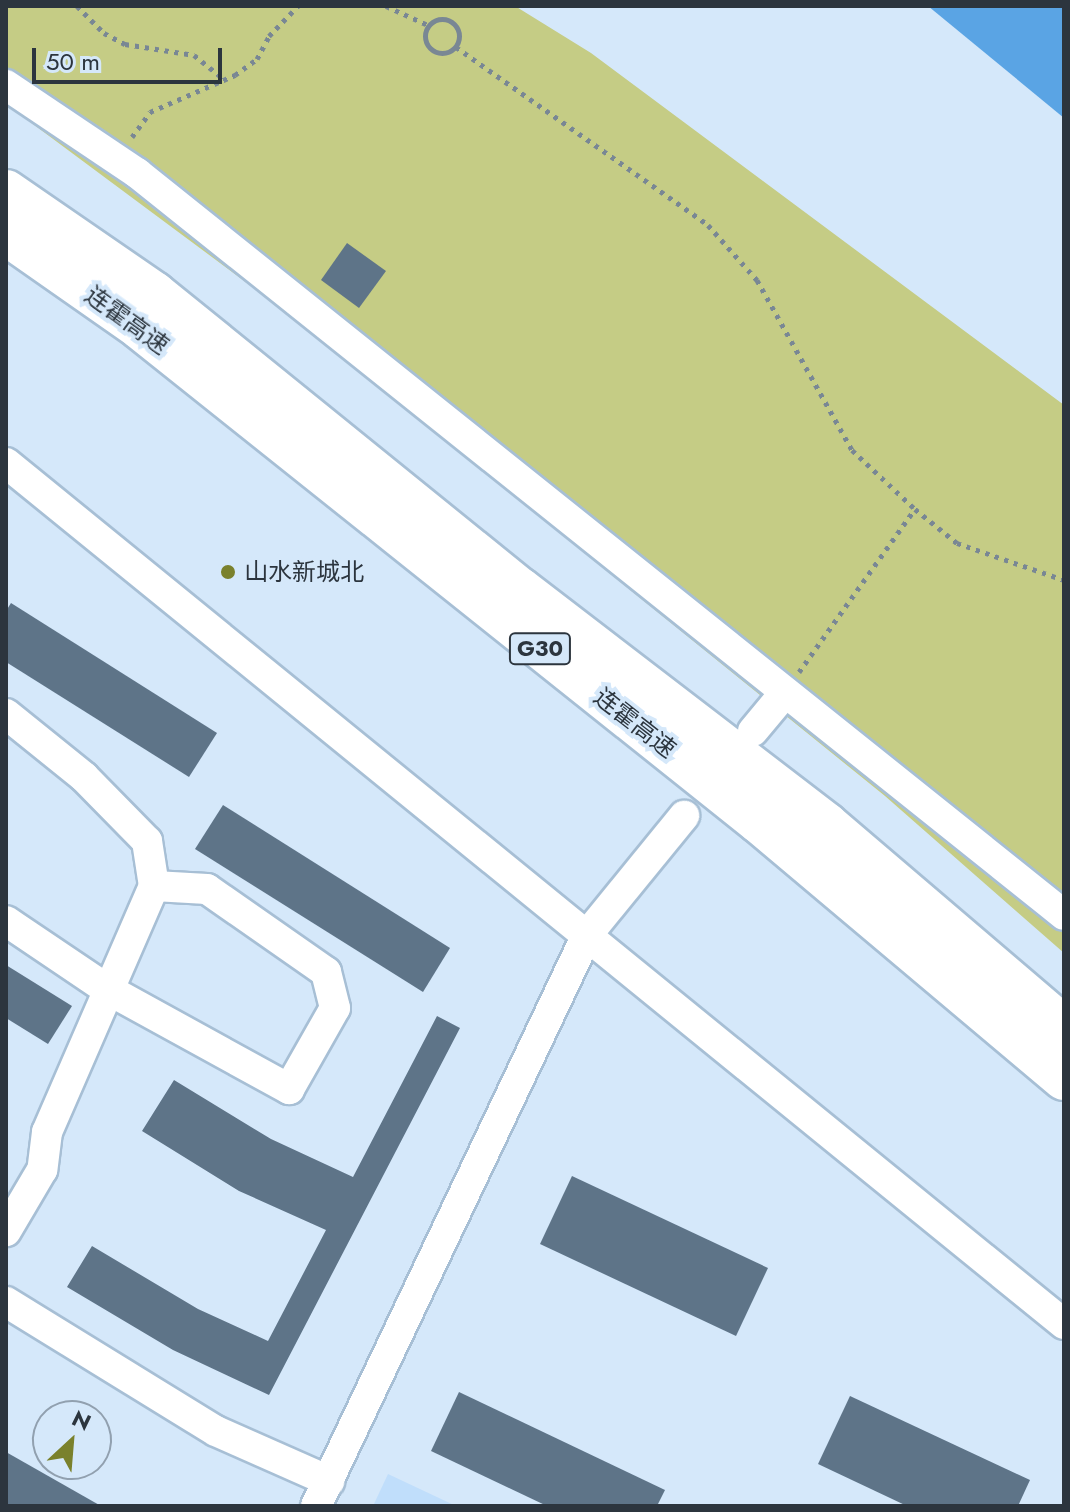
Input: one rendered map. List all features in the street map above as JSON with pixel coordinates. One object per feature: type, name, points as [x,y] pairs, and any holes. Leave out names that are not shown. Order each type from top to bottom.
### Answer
[{"type":"highway","name":"连霍高速","points":[[6,192],[154,294],[520,590],[826,825],[1064,1028]]},
{"type":"highway","name":"连霍高速","points":[[6,233],[140,327],[759,821],[1064,1078]]},
{"type":"highway","points":[[1012,983],[1064,1016]]},
{"type":"street","points":[[6,85],[117,160],[783,695],[1064,915]]},
{"type":"street","points":[[6,463],[1064,1324]]},
{"type":"street","points":[[753,731],[783,695]]},
{"type":"street","points":[[6,714],[84,777],[147,841],[154,886],[47,1132],[42,1170],[6,1231]]},
{"type":"street","points":[[6,1302],[323,1494],[587,935],[684,816]]},
{"type":"street","points":[[6,921],[107,989],[289,1089],[331,1021],[336,995],[326,972],[207,889],[154,886]]},
{"type":"path","points":[[77,6],[104,33],[125,44],[194,55],[225,79]]},
{"type":"path","points":[[117,160],[150,112],[225,79],[257,59],[269,36],[298,6]]},
{"type":"path","points":[[386,6],[428,25],[450,20],[459,32],[456,47]]},
{"type":"path","points":[[428,25],[428,47],[442,53],[456,47]]},
{"type":"path","points":[[456,47],[708,225],[757,280],[852,450],[915,509],[957,543],[1064,580]]},
{"type":"path","points":[[783,695],[915,509]]},
{"type":"shaded area","points":[[388,1474],[456,1506],[373,1506]]},
{"type":"green space","points":[[6,6],[515,6],[591,53],[1064,405],[1064,953],[885,796],[294,318],[6,104]]},
{"type":"water","points":[[928,6],[1064,6],[1064,118]]},
{"type":"building","points":[[347,243],[386,271],[359,308],[321,280]]},
{"type":"building","points":[[11,603],[217,733],[189,777],[6,662],[6,611]]},
{"type":"building","points":[[223,805],[450,948],[423,992],[195,849]]},
{"type":"building","points":[[6,965],[72,1006],[48,1044],[6,1018]]},
{"type":"building","points":[[437,1016],[460,1028],[269,1395],[173,1350],[67,1287],[92,1246],[198,1309],[268,1341],[326,1230],[239,1191],[142,1131],[174,1080],[271,1139],[353,1177]]},
{"type":"building","points":[[572,1176],[768,1268],[736,1336],[540,1244]]},
{"type":"building","points":[[459,1392],[665,1490],[657,1506],[547,1506],[431,1451]]},
{"type":"building","points":[[850,1396],[1030,1480],[1018,1506],[907,1506],[818,1464]]},
{"type":"building","points":[[6,1452],[32,1467],[32,1480],[55,1480],[101,1506],[6,1506]]},
{"type":"place","name":"山水新城北","points":[[228,572]]}]
